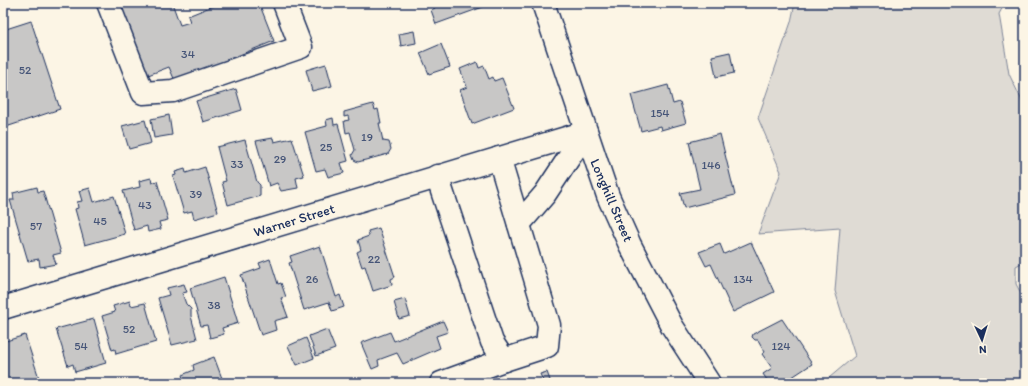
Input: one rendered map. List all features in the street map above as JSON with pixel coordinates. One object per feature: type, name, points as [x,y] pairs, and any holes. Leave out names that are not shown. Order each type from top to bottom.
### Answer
[{"type":"street","points":[[108,3],[142,93],[173,91],[301,47],[284,3]]},
{"type":"street","name":"Longhill Street","points":[[543,3],[608,196],[630,245],[672,326],[709,383]]},
{"type":"street","points":[[519,224],[545,194],[586,132]]},
{"type":"street","name":"Warner Street","points":[[3,308],[586,132]]},
{"type":"street","points":[[441,383],[547,346],[549,325],[499,158]]},
{"type":"street","points":[[437,176],[492,342],[504,360]]},
{"type":"shaded area","points":[[795,3],[1005,3],[999,14],[1009,74],[1025,107],[1025,261],[1016,266],[1016,284],[1025,301],[1025,383],[823,383],[855,356],[835,291],[840,228],[758,234],[781,172],[758,118],[791,22]]},
{"type":"building","points":[[115,3],[172,3],[180,25],[190,22],[188,16],[220,3],[259,3],[274,41],[175,81],[169,67],[143,77]]},
{"type":"building","points":[[433,3],[481,3],[483,7],[436,24],[431,10],[435,8]]},
{"type":"building","points":[[31,21],[60,109],[3,128],[3,30]]},
{"type":"building","points":[[414,31],[416,43],[401,46],[399,34]]},
{"type":"building","points":[[441,44],[450,67],[429,74],[420,53]]},
{"type":"building","points":[[730,52],[734,73],[716,77],[712,56]]},
{"type":"building","points":[[477,62],[479,68],[484,66],[489,79],[493,77],[494,81],[502,78],[514,108],[472,124],[460,90],[467,87],[460,69]]},
{"type":"building","points":[[326,64],[332,86],[312,91],[306,70]]},
{"type":"building","points":[[668,85],[673,104],[680,102],[686,123],[661,130],[660,126],[641,131],[631,95]]},
{"type":"building","points":[[236,89],[242,110],[203,122],[196,101]]},
{"type":"building","points":[[373,104],[375,110],[378,109],[383,141],[389,142],[391,149],[388,154],[358,162],[354,160],[352,155],[355,150],[350,132],[346,133],[344,121],[349,120],[348,116],[344,117],[344,112]]},
{"type":"building","points":[[169,115],[172,135],[154,138],[151,119]]},
{"type":"building","points":[[333,118],[334,125],[338,124],[348,161],[341,163],[344,173],[328,177],[325,169],[316,171],[305,132],[327,126],[326,120]]},
{"type":"building","points":[[145,120],[151,143],[129,149],[122,126]]},
{"type":"building","points":[[720,134],[735,195],[684,208],[680,193],[700,189],[689,142]]},
{"type":"building","points":[[273,138],[274,142],[292,138],[304,176],[296,178],[298,188],[281,191],[277,183],[269,186],[256,141]]},
{"type":"building","points":[[245,140],[257,182],[260,185],[260,196],[228,205],[222,182],[226,181],[217,147]]},
{"type":"building","points":[[205,167],[218,212],[194,219],[192,211],[184,213],[173,176],[176,175],[175,172],[185,169],[186,173]]},
{"type":"building","points":[[151,178],[152,183],[157,181],[168,220],[159,222],[161,229],[148,232],[147,226],[134,230],[123,191],[140,187],[139,181]]},
{"type":"building","points":[[37,187],[38,192],[43,191],[61,253],[53,255],[56,264],[40,267],[39,259],[28,261],[10,200],[14,200],[13,193]]},
{"type":"building","points":[[90,188],[94,202],[114,196],[125,234],[85,245],[75,209],[78,208],[77,202],[82,201],[79,191]]},
{"type":"building","points":[[379,228],[395,277],[391,279],[392,285],[373,291],[365,266],[362,267],[357,252],[361,250],[358,240],[369,236],[368,231]]},
{"type":"building","points":[[751,242],[774,292],[733,312],[711,264],[706,266],[699,252],[720,244],[724,254]]},
{"type":"building","points":[[320,246],[336,297],[340,295],[344,307],[332,311],[329,302],[304,310],[289,263],[292,262],[290,256]]},
{"type":"building","points":[[270,259],[278,284],[281,283],[286,297],[281,298],[288,317],[274,321],[276,330],[261,335],[241,275],[261,268],[259,263]]},
{"type":"building","points":[[224,277],[238,323],[222,328],[224,334],[210,338],[207,325],[201,326],[190,288]]},
{"type":"building","points":[[184,284],[187,292],[182,293],[186,304],[191,309],[191,316],[197,339],[172,345],[158,298],[169,295],[167,288]]},
{"type":"building","points":[[405,299],[410,316],[399,319],[394,302]]},
{"type":"building","points":[[130,301],[131,306],[145,303],[156,342],[116,354],[115,349],[112,350],[102,316],[115,312],[113,306]]},
{"type":"building","points":[[94,319],[106,363],[75,372],[73,364],[68,366],[56,329]]},
{"type":"building","points":[[782,319],[812,364],[783,383],[769,383],[763,374],[772,368],[762,354],[765,352],[758,340],[755,340],[752,337],[753,334]]},
{"type":"building","points":[[443,321],[448,332],[436,336],[440,348],[403,364],[397,353],[378,360],[379,366],[372,369],[361,343],[390,332],[394,341]]},
{"type":"building","points":[[327,329],[335,349],[316,356],[309,336]]},
{"type":"building","points":[[25,335],[39,378],[23,383],[3,383],[3,342]]},
{"type":"building","points":[[306,338],[314,358],[297,365],[288,346]]},
{"type":"building","points":[[214,357],[223,381],[217,383],[185,383],[182,375],[194,370],[193,365]]},
{"type":"building","points":[[547,372],[551,383],[544,383],[540,374]]}]
